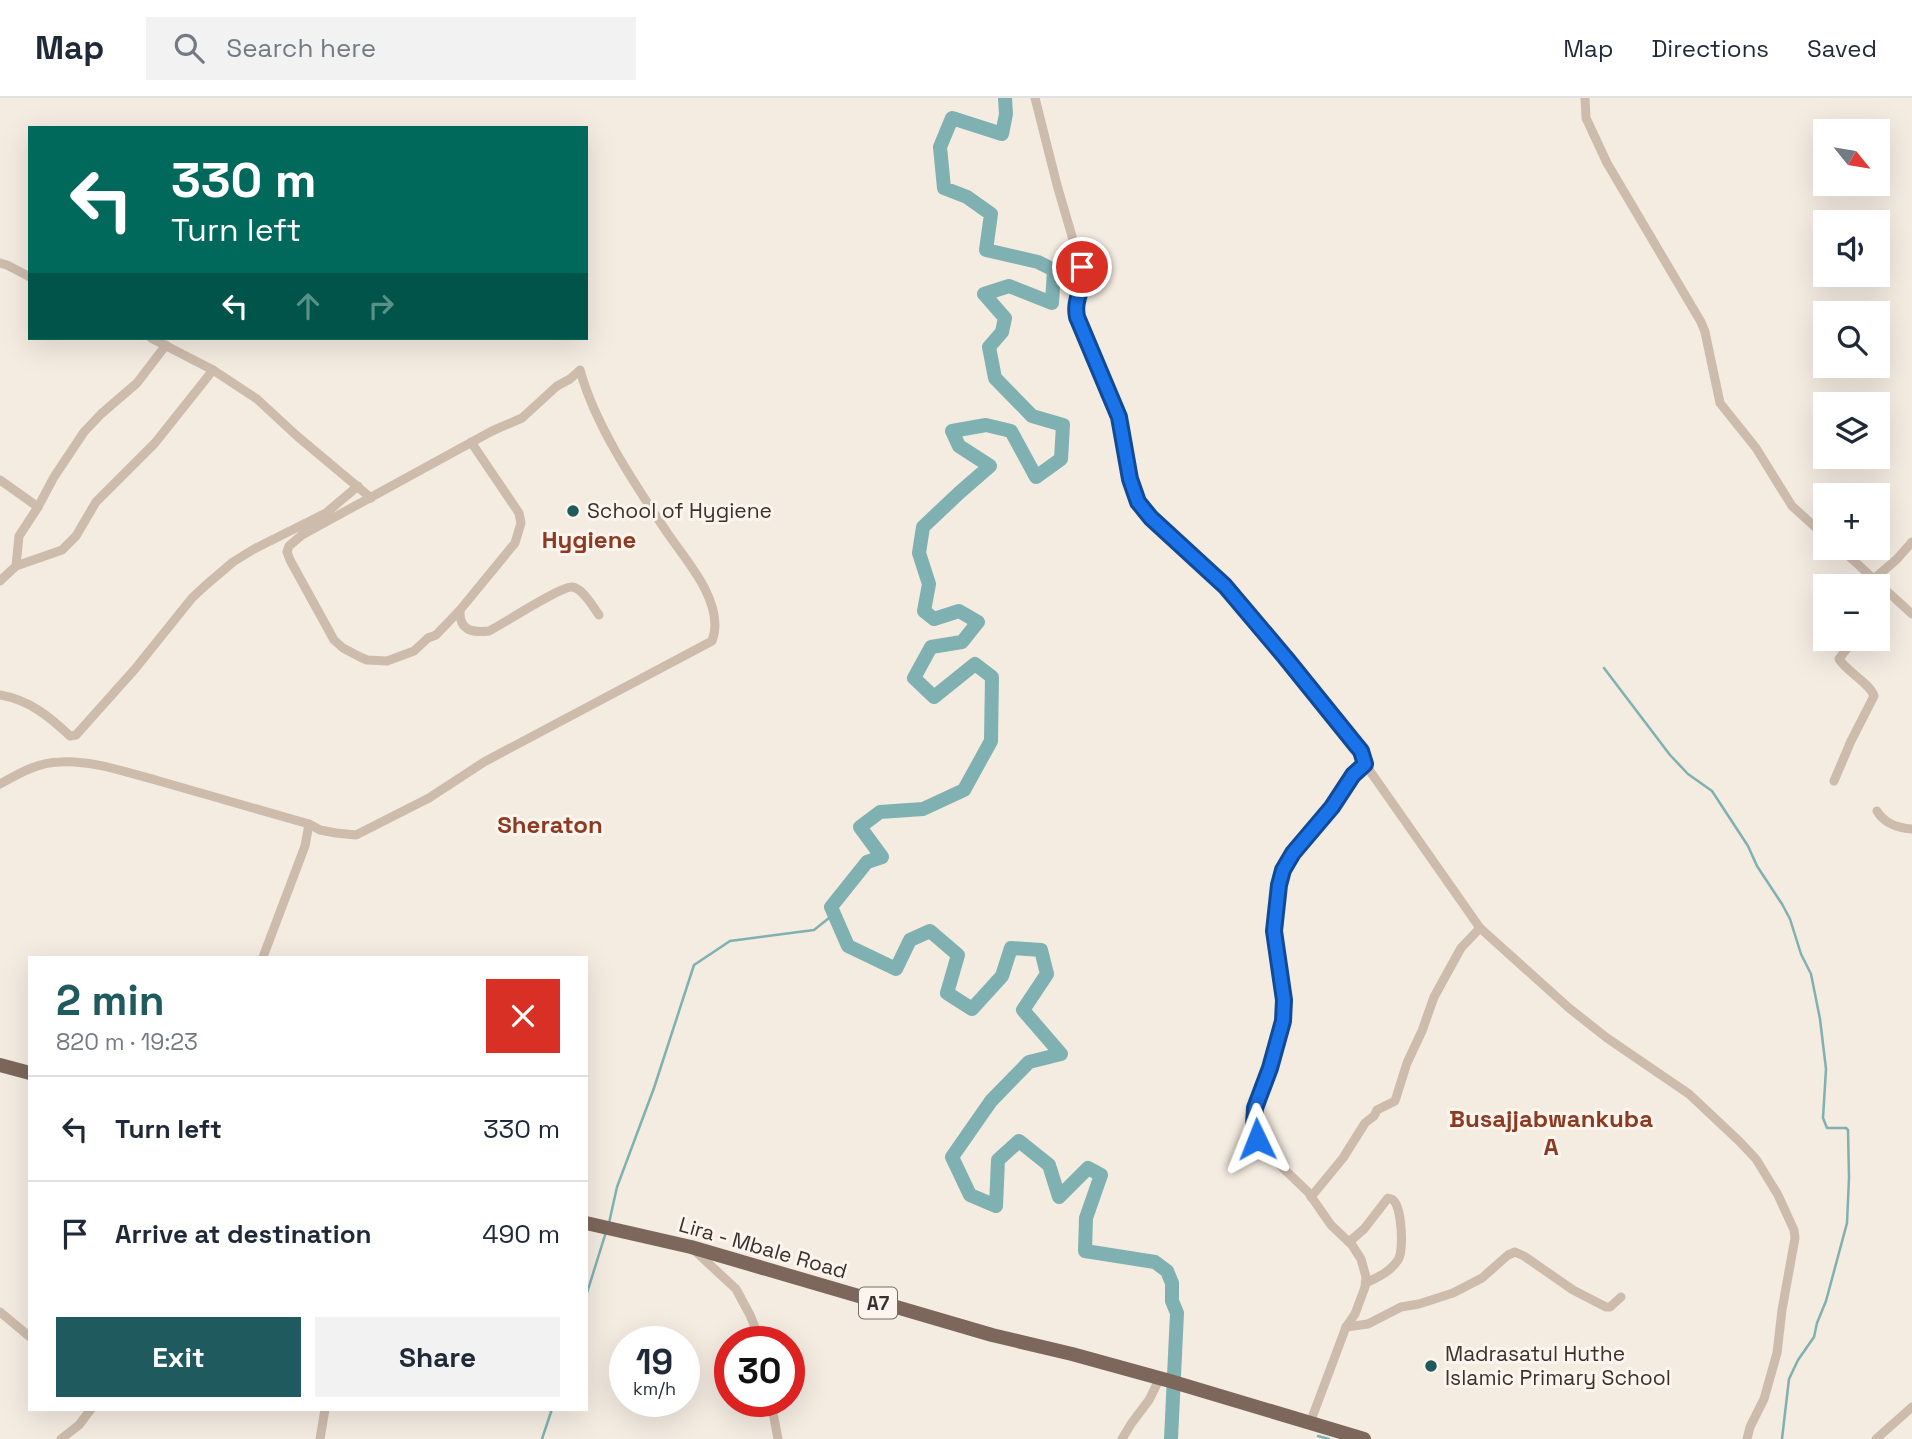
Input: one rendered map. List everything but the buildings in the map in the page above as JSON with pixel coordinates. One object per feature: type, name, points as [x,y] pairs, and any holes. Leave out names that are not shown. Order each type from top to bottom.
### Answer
[{"type":"main road","points":[[0,1065],[28,1072]]},
{"type":"main road","name":"Lira - Mbale Road","points":[[588,1223],[691,1247],[978,1332],[1165,1380]]},
{"type":"main road","name":"A7","points":[[1165,1380],[1364,1439]]},
{"type":"street","points":[[1035,98],[1084,277],[1075,308],[1077,317],[1119,417],[1130,479],[1138,502],[1151,518],[1225,586],[1361,751],[1365,764],[1480,928],[1605,1037],[1689,1094],[1756,1159],[1786,1210],[1795,1238],[1777,1353],[1764,1399],[1747,1439]]},
{"type":"street","points":[[1585,98],[1586,118],[1607,163],[1701,322],[1720,403],[1756,448],[1792,506],[1813,525]]},
{"type":"street","points":[[0,263],[28,276]]},
{"type":"street","points":[[155,340],[213,370],[257,399],[371,498]]},
{"type":"street","points":[[16,566],[19,536],[84,432],[137,383],[166,345]]},
{"type":"street","points":[[0,581],[16,566],[62,550],[76,536],[96,502],[155,443],[213,370]]},
{"type":"street","points":[[0,784],[25,770],[42,765],[76,762],[123,771],[309,824],[335,834],[356,835],[429,798],[484,762],[712,640],[715,621],[705,588],[613,446],[585,391],[580,370],[557,386],[522,418],[492,430],[302,535],[289,546],[287,552],[334,640],[348,651],[367,660],[396,659],[414,651],[428,638],[436,635],[460,610],[515,543],[522,523],[519,513],[471,442]]},
{"type":"street","points":[[0,480],[38,507]]},
{"type":"street","points":[[0,695],[15,697],[34,706],[70,736],[76,735],[206,585],[233,562],[254,549],[326,513],[358,486]]},
{"type":"street","points":[[1879,574],[1898,559],[1912,542]]},
{"type":"street","points":[[1854,560],[1869,574]]},
{"type":"street","points":[[460,610],[461,623],[465,628],[479,632],[489,631],[552,595],[573,587],[579,590],[599,615]]},
{"type":"street","points":[[1890,594],[1912,614]]},
{"type":"street","points":[[1834,781],[1874,696],[1871,689],[1852,675],[1839,659],[1845,651]]},
{"type":"street","points":[[1310,1423],[1346,1327],[1355,1314],[1366,1283],[1365,1268],[1358,1251],[1331,1225],[1308,1192],[1261,1147],[1254,1124],[1257,1099],[1270,1068],[1283,1021],[1284,1000],[1274,931],[1279,885],[1293,853],[1332,807],[1353,775],[1365,764]]},
{"type":"street","points":[[1877,811],[1886,821],[1912,829]]},
{"type":"street","points":[[263,956],[304,846],[309,824]]},
{"type":"street","points":[[1311,1197],[1343,1158],[1365,1123],[1377,1110],[1395,1101],[1403,1073],[1434,997],[1461,948],[1480,928]]},
{"type":"street","points":[[1349,1242],[1388,1198],[1394,1200],[1402,1238],[1400,1255],[1389,1270],[1366,1283]]},
{"type":"street","points":[[691,1247],[736,1289],[754,1326]]},
{"type":"street","points":[[1346,1327],[1368,1325],[1401,1307],[1453,1293],[1482,1278],[1508,1255],[1517,1252],[1573,1290],[1606,1307],[1610,1307],[1621,1297]]},
{"type":"street","points":[[0,1312],[28,1334]]},
{"type":"street","points":[[1122,1439],[1165,1380]]},
{"type":"street","points":[[1876,1439],[1912,1406]]},
{"type":"street","points":[[61,1439],[79,1425],[90,1411]]},
{"type":"street","points":[[320,1439],[325,1411]]},
{"type":"street","points":[[774,1417],[778,1439]]},
{"type":"waterway","points":[[1005,98],[1006,114],[1002,134],[952,118],[940,147],[944,188],[967,197],[991,214],[986,250],[1038,262],[1054,270],[1052,303],[1009,286],[984,294],[1005,318],[1002,332],[989,347],[995,378],[1032,416],[1063,425],[1061,459],[1036,477],[1011,431],[986,425],[952,431],[959,446],[990,466],[923,527],[919,553],[929,584],[924,611],[934,619],[959,611],[978,622],[962,642],[931,647],[914,678],[934,697],[975,664],[992,677],[991,741],[964,790],[923,809],[880,812],[860,827],[882,857],[867,862],[831,907],[848,946],[896,969],[910,940],[930,931],[958,955],[947,993],[972,1009],[1002,976],[1011,948],[1041,950],[1047,974],[1023,1010],[1061,1054],[1029,1062],[991,1101],[952,1157],[970,1195],[996,1206],[998,1160],[1019,1141],[1049,1165],[1059,1197],[1088,1168],[1101,1175],[1086,1218],[1085,1251],[1155,1262],[1167,1271],[1172,1283],[1172,1301],[1177,1313],[1171,1439]]},
{"type":"waterway","points":[[1604,668],[1670,755],[1688,774],[1712,791],[1748,846],[1757,866],[1790,919],[1801,954],[1811,974],[1820,1019],[1826,1069],[1823,1118],[1827,1128],[1848,1130],[1847,1223],[1814,1337],[1789,1379],[1782,1439]]},
{"type":"waterway","points":[[609,1223],[617,1187],[654,1088],[694,965],[730,941],[814,930],[834,914]]},
{"type":"waterway","points":[[588,1290],[606,1232]]},
{"type":"waterway","points":[[542,1439],[551,1411]]},
{"type":"waterway","points":[[1318,1436],[1329,1439]]},
{"type":"place","name":"School of Hygiene","points":[[573,511]]},
{"type":"place","name":"Madrasatul Huthe Islamic Primary School","points":[[1431,1366]]},
{"type":"district","name":"Hygiene","points":[[589,540]]},
{"type":"district","name":"Sheraton","points":[[550,825]]},
{"type":"district","name":"Busajjabwankuba A","points":[[1551,1133]]},
{"type":"route","points":[[1082,267],[1084,277],[1075,308],[1077,317],[1117,410],[1130,479],[1138,502],[1151,518],[1225,586],[1361,751],[1365,764],[1353,775],[1283,870],[1274,931],[1284,1000],[1283,1021],[1255,1108],[1257,1139]]}]
